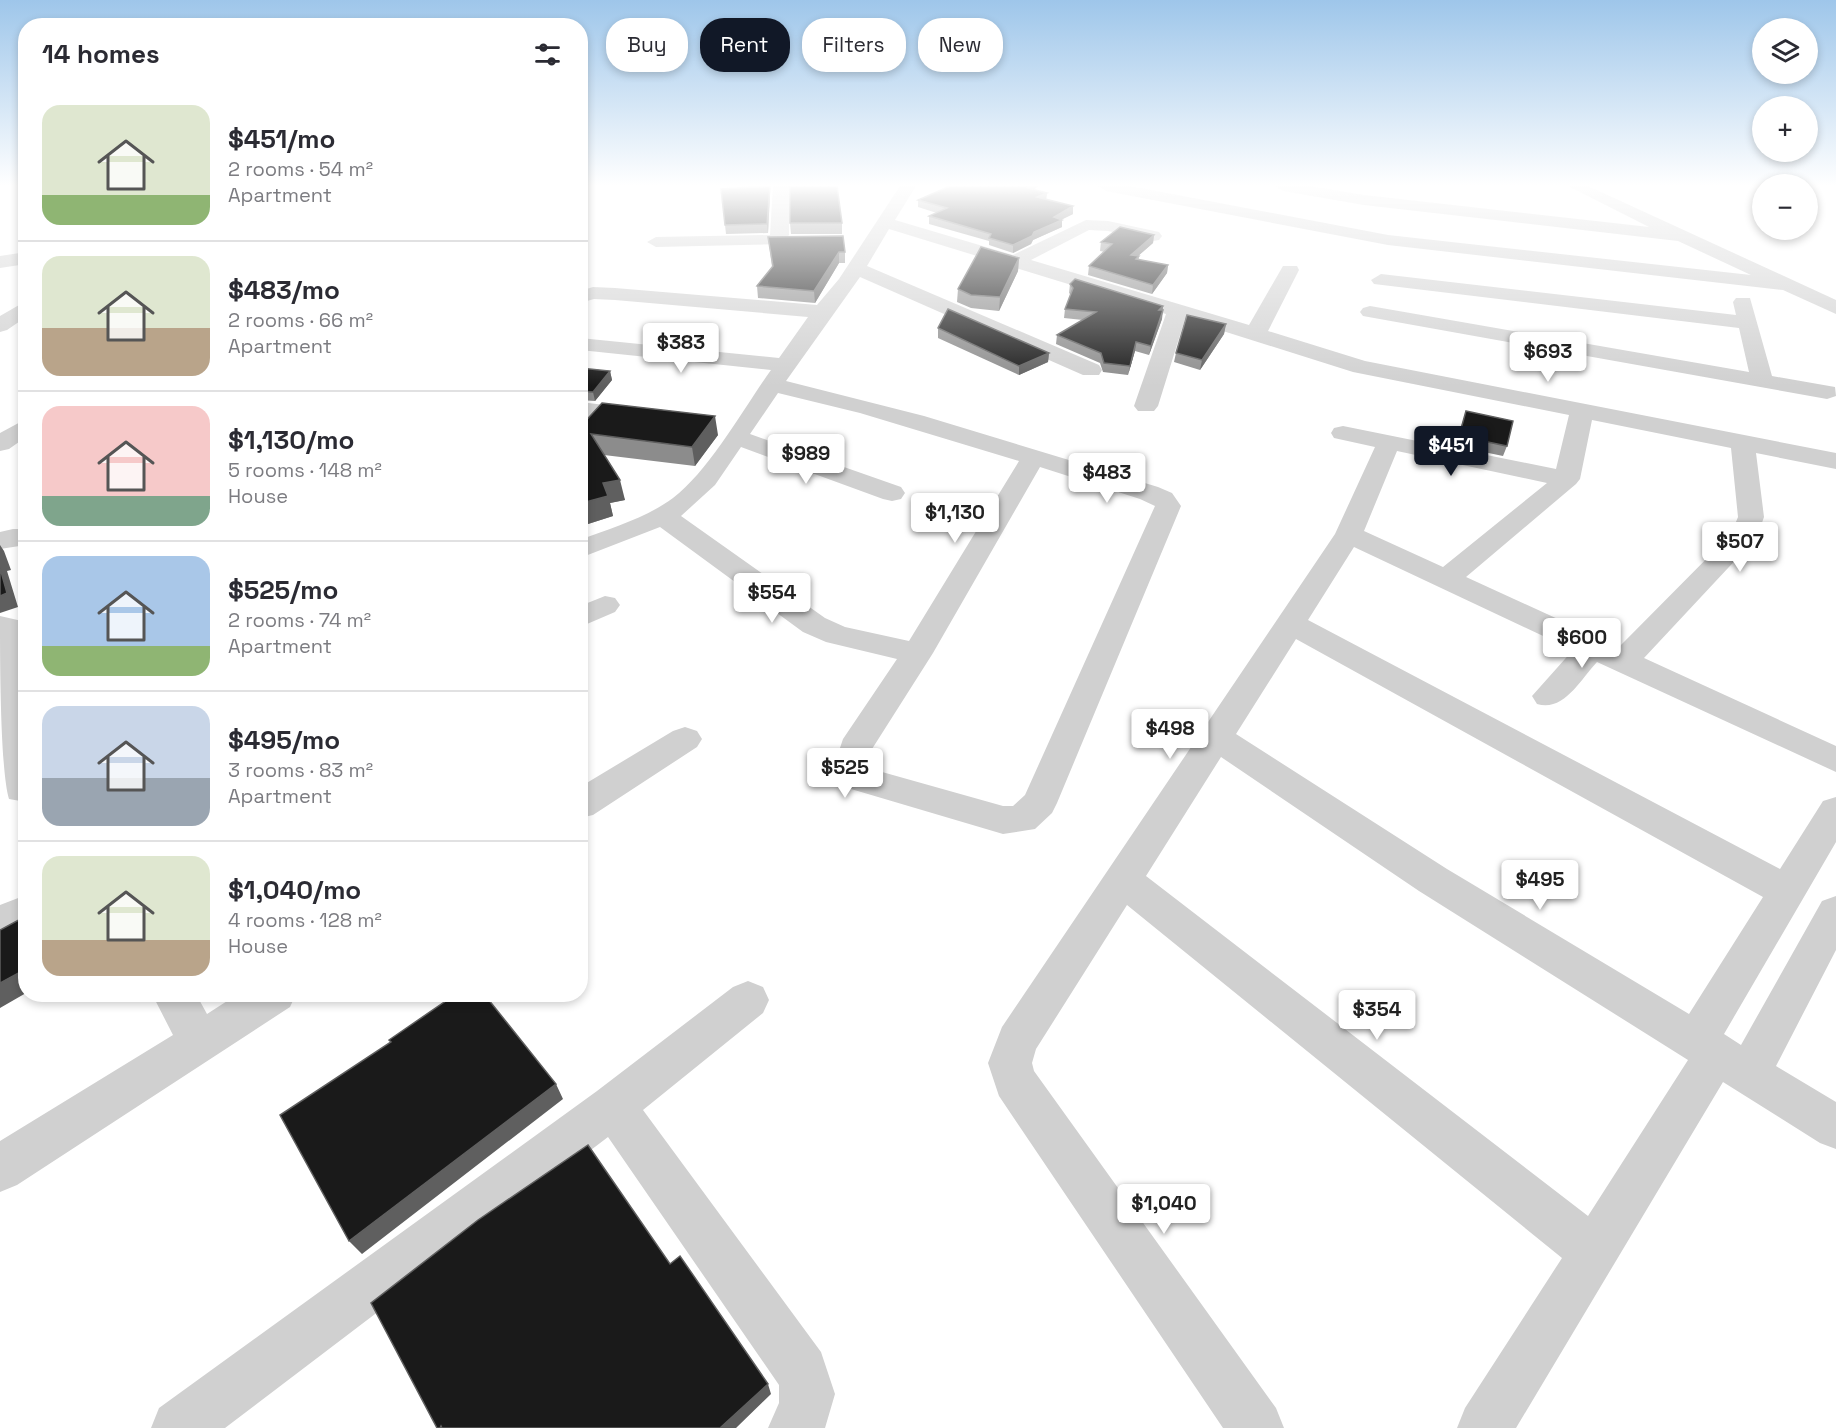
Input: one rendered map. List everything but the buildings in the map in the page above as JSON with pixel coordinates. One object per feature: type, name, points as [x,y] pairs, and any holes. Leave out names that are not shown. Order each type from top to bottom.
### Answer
[{"type":"street","points":[[588,547],[663,516],[683,503],[706,480],[732,430],[779,375],[867,253]]},
{"type":"street","points":[[984,253],[1178,309],[1361,367],[1836,461]]},
{"type":"street","points":[[1014,262],[1032,253]]},
{"type":"street","points":[[1502,253],[1787,285]]},
{"type":"street","points":[[1719,253],[1836,308]]},
{"type":"street","points":[[1,262],[18,259]]},
{"type":"street","points":[[856,268],[1090,370]]},
{"type":"street","points":[[1252,333],[1260,327],[1290,270]]},
{"type":"street","points":[[1738,279],[1762,380]]},
{"type":"street","points":[[1381,280],[1748,323]]},
{"type":"street","points":[[1431,323],[1441,287]]},
{"type":"street","points":[[588,295],[615,294],[822,312]]},
{"type":"street","points":[[1146,406],[1178,309]]},
{"type":"street","points":[[1370,312],[1827,392]]},
{"type":"street","points":[[0,326],[18,313]]},
{"type":"street","points":[[588,345],[779,375],[813,394],[1033,458],[1163,499],[1168,506],[1039,803],[1023,819],[1003,820],[863,780],[851,766],[855,748],[917,653],[1033,458]]},
{"type":"street","points":[[1654,362],[1655,388]]},
{"type":"street","points":[[588,410],[662,418]]},
{"type":"street","points":[[1446,579],[1567,479],[1582,411]]},
{"type":"street","points":[[732,430],[892,493]]},
{"type":"street","points":[[0,444],[18,432]]},
{"type":"street","points":[[1343,433],[1567,479]]},
{"type":"street","points":[[1256,1428],[1015,1081],[1010,1063],[1017,1041],[1349,534],[1389,442]]},
{"type":"street","points":[[1623,661],[1743,537],[1751,517],[1743,443]]},
{"type":"street","points":[[663,516],[814,625],[837,635],[917,653]]},
{"type":"street","points":[[1349,534],[1836,760]]},
{"type":"street","points":[[0,541],[18,537]]},
{"type":"street","points":[[1291,623],[1787,891]]},
{"type":"street","points":[[0,626],[11,628],[10,696],[16,793]]},
{"type":"street","points":[[1548,696],[1593,647]]},
{"type":"street","points":[[1216,737],[1433,880],[1721,1055],[1836,1128]]},
{"type":"street","points":[[588,800],[685,739]]},
{"type":"street","points":[[1721,1055],[1787,891],[1836,811]]},
{"type":"street","points":[[1123,879],[1593,1251]]},
{"type":"street","points":[[0,924],[18,915]]},
{"type":"street","points":[[1485,1428],[1593,1251],[1721,1055],[1835,915]]},
{"type":"street","points":[[179,1428],[613,1106],[748,1000]]},
{"type":"street","points":[[177,1002],[199,1041]]},
{"type":"street","points":[[0,1168],[262,1002]]},
{"type":"street","points":[[613,1106],[802,1371],[810,1388],[807,1409],[796,1428]]}]
